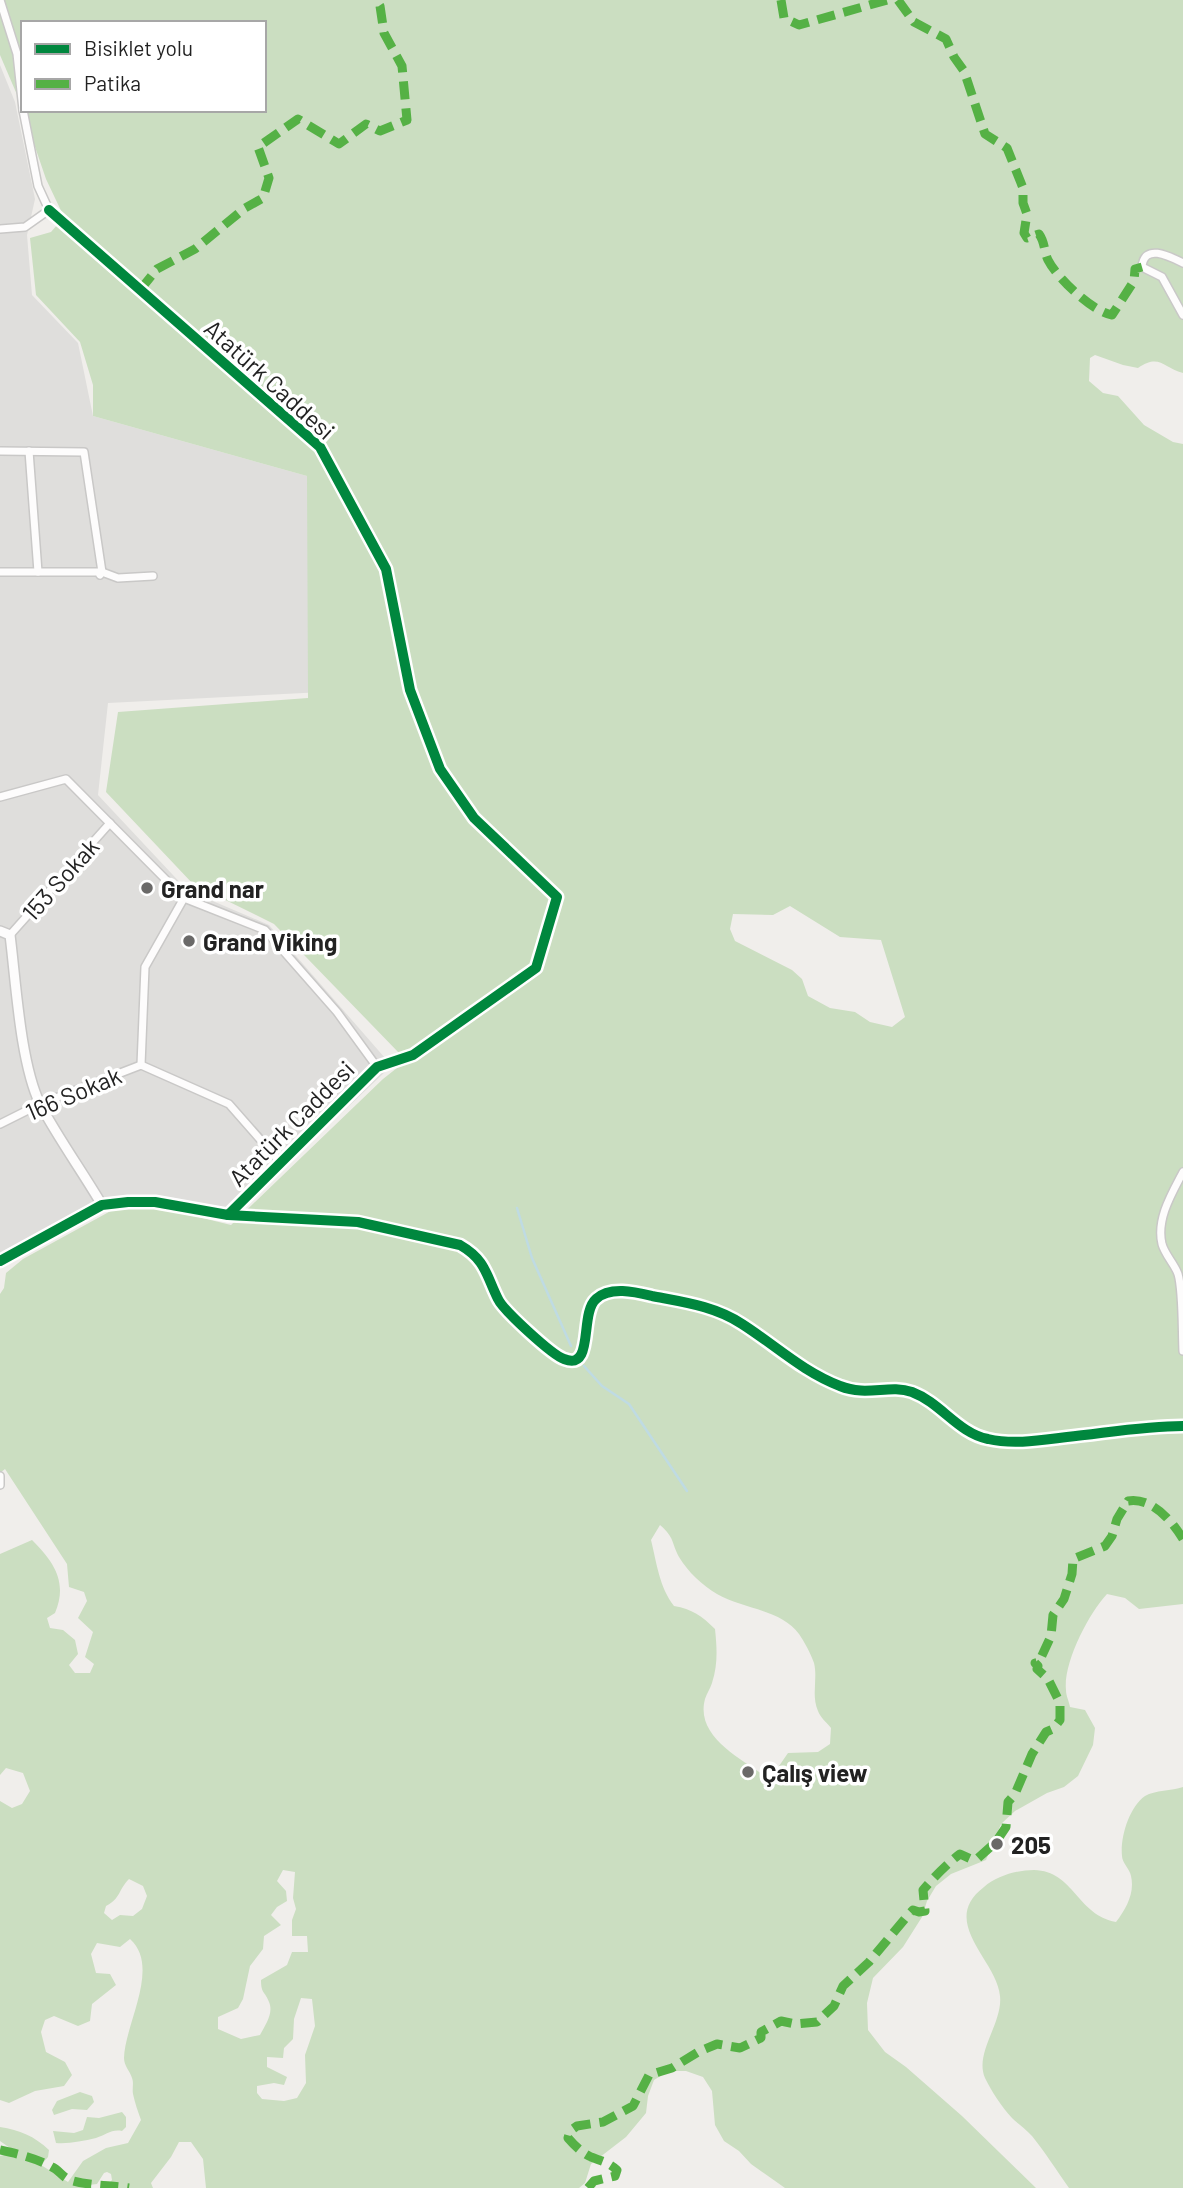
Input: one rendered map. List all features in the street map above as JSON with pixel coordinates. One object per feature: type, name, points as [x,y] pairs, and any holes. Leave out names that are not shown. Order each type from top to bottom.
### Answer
[{"type":"street","points":[[0,0],[17,54],[21,91]]},
{"type":"street","points":[[0,229],[25,228],[49,210],[38,186],[23,112]]},
{"type":"street","name":"Atatürk Caddesi","points":[[49,210],[320,447],[386,569],[410,690],[440,769],[474,818],[557,897],[536,968],[413,1055],[377,1067],[228,1215]]},
{"type":"street","points":[[1183,263],[1158,253],[1147,254],[1142,267],[1162,277],[1183,315]]},
{"type":"street","points":[[0,451],[84,452],[100,574]]},
{"type":"street","points":[[29,451],[38,572]]},
{"type":"street","points":[[0,572],[100,574],[118,578],[153,576]]},
{"type":"street","points":[[0,797],[66,779],[184,898],[265,930],[337,1012],[377,1067]]},
{"type":"street","name":"153 Sokak","points":[[10,935],[110,823]]},
{"type":"street","points":[[141,1065],[145,967],[184,898]]},
{"type":"street","points":[[0,930],[10,935],[28,1064],[40,1104],[102,1205]]},
{"type":"street","name":"166 Sokak","points":[[0,1124],[40,1104],[141,1065],[229,1104],[280,1162]]},
{"type":"street","points":[[1183,1172],[1168,1200],[1162,1219],[1162,1244],[1178,1275],[1183,1351]]},
{"type":"street","name":"Atatürk Caddesi","points":[[0,1261],[102,1205],[128,1202],[155,1202],[228,1215],[358,1222],[460,1245],[471,1251],[489,1275],[499,1302],[549,1350],[566,1360],[576,1359],[583,1354],[586,1315],[595,1299],[604,1294],[634,1292],[712,1309],[741,1324],[813,1373],[839,1386],[855,1392],[911,1392],[963,1429],[987,1439],[1042,1440],[1159,1426],[1183,1426]]},
{"type":"street","points":[[0,1476],[0,1485]]},
{"type":"shaded area","points":[[0,65],[15,102],[35,199],[27,235],[32,295],[78,343],[93,416],[307,476],[383,689],[108,703],[98,795],[187,890],[269,925],[385,1058],[386,1071],[229,1219],[153,1204],[116,1204],[0,1268]]},
{"type":"green space","points":[[0,0],[1183,0],[1183,373],[1157,362],[1138,368],[1095,355],[1090,358],[1089,381],[1103,393],[1118,396],[1144,425],[1173,442],[1183,444],[1183,1604],[1139,1609],[1125,1598],[1107,1594],[1100,1602],[1079,1639],[1066,1679],[1070,1707],[1085,1710],[1095,1728],[1093,1745],[1078,1776],[1064,1787],[1015,1811],[1001,1824],[986,1860],[951,1874],[936,1886],[922,1917],[903,1947],[873,1978],[867,2003],[868,2030],[885,2052],[962,2116],[1036,2188],[785,2188],[724,2141],[715,2125],[712,2091],[703,2077],[686,2071],[669,2071],[654,2080],[646,2113],[626,2137],[591,2164],[585,2183],[579,2188],[206,2188],[203,2159],[191,2142],[179,2142],[151,2183],[153,2188],[105,2188],[112,2180],[111,2174],[107,2172],[97,2184],[89,2185],[92,2188],[0,2188],[0,2156],[8,2154],[10,2148],[0,2141],[0,2127],[26,2134],[43,2145],[49,2150],[48,2157],[41,2165],[68,2182],[83,2161],[106,2148],[128,2143],[141,2120],[133,2094],[133,2080],[124,2058],[142,1980],[139,1951],[130,1939],[120,1947],[97,1943],[91,1954],[96,1973],[110,1974],[116,1985],[92,2004],[90,2021],[78,2026],[54,2016],[45,2020],[41,2032],[46,2052],[65,2062],[72,2075],[64,2086],[35,2091],[9,2103],[0,2100],[0,1801],[12,1808],[22,1804],[30,1791],[23,1773],[6,1768],[0,1775],[0,1554],[32,1540],[40,1548],[57,1573],[59,1582],[59,1602],[55,1613],[47,1618],[50,1628],[63,1630],[75,1640],[78,1654],[69,1665],[75,1673],[90,1673],[94,1664],[85,1657],[93,1632],[78,1618],[87,1601],[84,1592],[69,1587],[67,1564],[5,1469],[0,1473],[0,1294],[4,1288],[6,1273],[23,1259],[118,1207],[158,1207],[231,1225],[383,1079],[402,1064],[400,1054],[274,924],[193,884],[106,792],[118,712],[308,698],[307,476],[93,416],[93,385],[80,342],[36,295],[30,238],[51,232],[64,217],[46,179],[23,112],[266,112],[266,21],[21,21],[21,106],[0,55]],"holes":[[[790,906],[840,937],[881,940],[905,1017],[892,1027],[870,1022],[855,1012],[830,1008],[808,996],[802,979],[792,970],[735,941],[730,929],[733,914],[773,915]],[[660,1525],[670,1537],[683,1563],[706,1587],[727,1599],[782,1619],[799,1634],[814,1663],[816,1705],[820,1715],[831,1728],[830,1744],[818,1752],[788,1753],[779,1766],[765,1776],[732,1753],[713,1735],[704,1712],[705,1699],[715,1670],[715,1629],[696,1614],[674,1606],[662,1583],[651,1540]],[[283,1870],[295,1872],[293,1898],[296,1909],[292,1920],[292,1936],[307,1936],[308,1952],[292,1952],[287,1965],[261,1980],[262,1990],[270,2006],[268,2019],[260,2035],[241,2039],[218,2029],[218,2017],[238,2008],[243,1999],[250,1966],[263,1949],[264,1936],[281,1925],[271,1915],[287,1901],[286,1891],[277,1881]],[[129,1879],[143,1886],[147,1896],[142,1909],[133,1916],[120,1915],[112,1920],[104,1913],[106,1906],[114,1900]],[[301,1998],[312,1999],[315,2026],[305,2055],[306,2083],[297,2098],[284,2101],[262,2099],[257,2093],[257,2086],[274,2083],[284,2085],[287,2077],[267,2067],[267,2057],[283,2058],[284,2048],[293,2039],[294,2019]]]},
{"type":"green space","points":[[1183,1787],[1183,2188],[1069,2188],[1032,2136],[1004,2109],[985,2078],[983,2058],[997,2017],[1000,1996],[997,1982],[968,1927],[967,1914],[971,1900],[989,1883],[1007,1874],[1034,1870],[1047,1872],[1058,1878],[1092,1911],[1116,1922],[1132,1889],[1131,1876],[1122,1859],[1124,1832],[1130,1815],[1145,1796]]},
{"type":"green space","points":[[80,2092],[92,2096],[94,2102],[87,2110],[72,2109],[54,2115],[52,2110],[57,2101]]},
{"type":"green space","points":[[122,2112],[126,2117],[126,2127],[122,2131],[81,2141],[56,2143],[53,2131],[74,2133],[83,2130],[87,2117],[99,2118]]},
{"type":"waterway","points":[[517,1208],[532,1258],[571,1346]]},
{"type":"waterway","points":[[584,1366],[602,1386],[629,1404],[687,1491]]},
{"type":"marked path","points":[[140,290],[157,269],[195,249],[245,208],[263,198],[269,178],[258,147],[298,119],[339,144],[366,124],[380,131],[407,120],[402,66],[384,33],[380,6],[376,0]]},
{"type":"marked path","points":[[781,0],[784,18],[799,25],[887,0]]},
{"type":"marked path","points":[[898,0],[914,22],[946,39],[964,71],[985,134],[1007,148],[1023,188],[1023,203],[1027,214],[1024,233],[1027,238],[1039,234],[1048,260],[1059,276],[1095,308],[1112,315],[1134,281],[1135,269],[1142,267]]},
{"type":"marked path","points":[[588,2188],[594,2181],[615,2176],[617,2170],[578,2149],[568,2138],[570,2131],[577,2126],[603,2122],[633,2106],[649,2075],[672,2068],[698,2052],[717,2044],[740,2048],[761,2038],[761,2032],[781,2021],[795,2024],[817,2022],[834,2006],[843,1986],[869,1962],[909,1914],[913,1910],[925,1911],[923,1890],[936,1876],[960,1854],[971,1859],[978,1858],[996,1842],[1006,1827],[1008,1802],[1015,1794],[1032,1754],[1046,1732],[1053,1729],[1060,1720],[1060,1703],[1048,1679],[1037,1669],[1035,1663],[1039,1662],[1051,1636],[1053,1615],[1064,1599],[1072,1574],[1073,1559],[1105,1546],[1128,1501],[1137,1501],[1153,1507],[1167,1518],[1183,1539]]},
{"type":"marked path","points":[[0,2150],[40,2161],[70,2180],[129,2188]]},
{"type":"cycle path","points":[[49,210],[320,447],[386,569],[410,690],[440,769],[474,818],[557,897],[536,968],[413,1055],[377,1067],[228,1215]]},
{"type":"cycle path","points":[[0,1261],[102,1205],[128,1202],[155,1202],[228,1215],[358,1222],[460,1245],[480,1262],[502,1305],[539,1341],[564,1359],[574,1360],[580,1357],[588,1316],[596,1299],[608,1292],[631,1292],[721,1313],[827,1380],[850,1389],[895,1389],[912,1392],[932,1403],[968,1431],[988,1439],[1028,1441],[1139,1428],[1183,1426]]},
{"type":"place","name":"Grand nar","points":[[147,888]]},
{"type":"place","name":"Grand Viking","points":[[189,941]]},
{"type":"place","name":"Çalış view","points":[[748,1772]]},
{"type":"place","name":"205","points":[[997,1844]]}]
